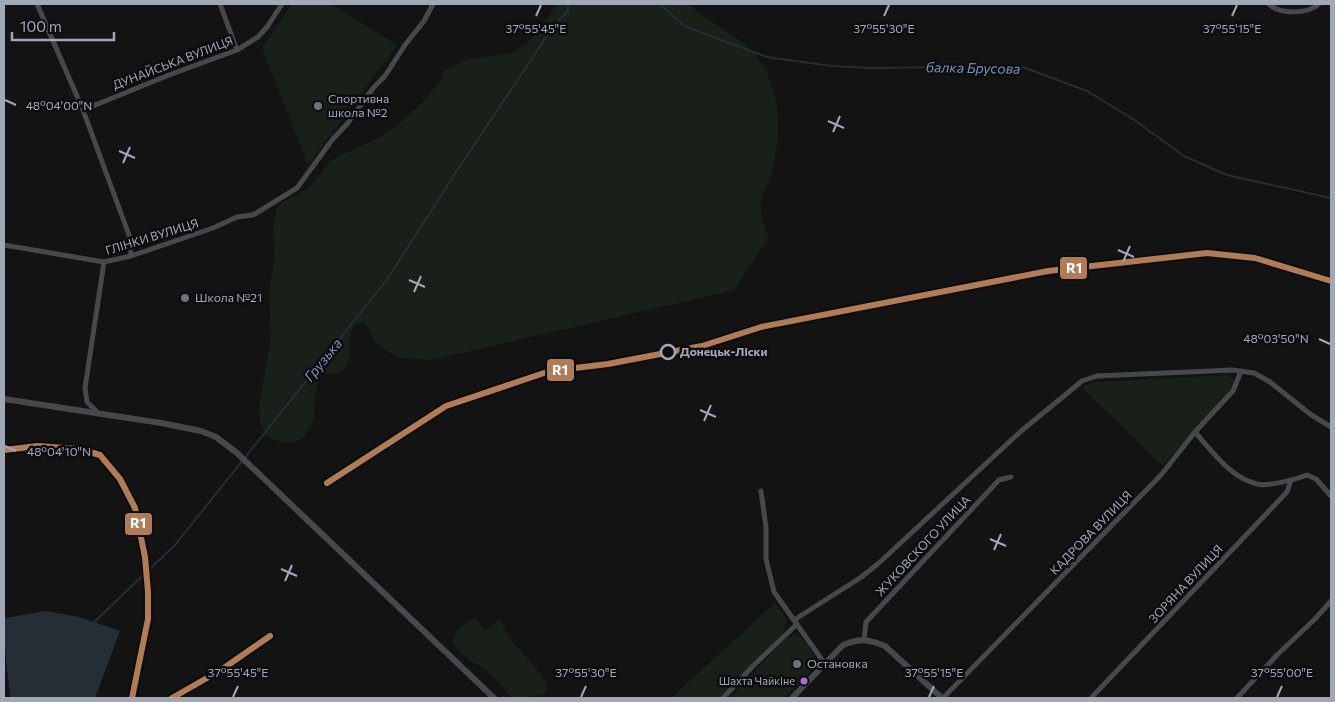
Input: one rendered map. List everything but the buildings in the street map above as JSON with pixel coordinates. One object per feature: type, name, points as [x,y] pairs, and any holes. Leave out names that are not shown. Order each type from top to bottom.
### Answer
[{"type":"street","points":[[37,4],[83,110],[129,235],[131,256]]},
{"type":"street","points":[[220,4],[237,50]]},
{"type":"street","name":"ДУНАЙСЬКА ВУЛИЦЯ","points":[[83,110],[169,74],[237,50],[258,37],[268,27],[282,4]]},
{"type":"street","name":"ГЛІНКИ ВУЛИЦЯ","points":[[4,245],[104,262],[131,256],[213,228],[237,217],[252,215],[297,188],[332,140],[385,76],[405,44],[424,21],[432,4]]},
{"type":"street","points":[[1269,4],[1290,13],[1315,7],[1319,4]]},
{"type":"street","points":[[99,414],[87,402],[85,388],[104,262]]},
{"type":"street","points":[[723,698],[795,622],[879,563],[1020,432],[1082,380],[1097,376],[1232,370],[1254,373],[1270,382],[1331,428]]},
{"type":"street","name":"КАДРОВА ВУЛИЦЯ","points":[[942,698],[1161,475],[1195,432],[1233,391],[1241,371]]},
{"type":"street","points":[[4,399],[161,423],[201,431],[216,437],[237,453],[494,698]]},
{"type":"street","points":[[1195,432],[1219,460],[1237,475],[1258,485],[1291,480],[1307,475],[1316,479],[1331,496]]},
{"type":"street","name":"ЖУКОВСКОГО УЛИЦА","points":[[864,640],[866,622],[999,480],[1011,477]]},
{"type":"street","name":"ЗОРЯНА ВУЛИЦЯ","points":[[1091,698],[1287,492],[1291,480]]},
{"type":"street","points":[[760,491],[766,527],[766,559],[774,592],[825,664]]},
{"type":"street","points":[[1237,698],[1331,601]]},
{"type":"street","points":[[792,698],[843,645],[864,640],[874,641],[885,646],[942,698]]},
{"type":"shaded area","name":"Спортивна школа №2","points":[[292,4],[331,4],[397,45],[308,165],[262,48]]},
{"type":"shaded area","points":[[556,4],[688,4],[750,49],[761,62],[768,76],[777,108],[778,125],[775,159],[761,200],[762,219],[769,237],[734,290],[431,360],[399,358],[391,354],[376,343],[363,322],[355,326],[351,331],[349,338],[350,353],[347,366],[339,372],[322,375],[318,382],[314,419],[304,437],[296,442],[284,443],[272,439],[263,430],[260,422],[259,405],[271,337],[269,294],[274,258],[273,230],[276,209],[282,203],[309,188],[331,160],[381,137],[400,123],[424,101],[441,80],[444,71],[468,59],[511,53],[526,44],[545,23]]},
{"type":"shaded area","points":[[1227,375],[1233,379],[1230,391],[1163,466],[1083,389],[1086,384],[1096,382]]},
{"type":"shaded area","points":[[775,603],[786,620],[783,633],[720,698],[671,698]]},
{"type":"shaded area","points":[[45,611],[79,617],[120,631],[95,698],[10,698],[5,648],[5,618]]},
{"type":"shaded area","points":[[474,618],[484,630],[500,620],[514,644],[537,669],[545,682],[547,689],[543,694],[525,698],[511,697],[493,676],[467,658],[457,648],[453,641],[454,637],[460,628]]},
{"type":"shaded area","points":[[794,635],[801,637],[810,648],[815,664],[814,668],[785,698],[730,698],[784,640]]},
{"type":"waterway","name":"Грузька","points":[[93,623],[175,545],[386,281],[555,24],[568,11],[568,4]]},
{"type":"waterway","name":"балка Брусова","points":[[660,4],[684,26],[767,57],[831,66],[872,68],[1020,66],[1087,91],[1133,119],[1184,156],[1227,175],[1331,198]]},
{"type":"transit line","name":"R1","points":[[327,483],[446,406],[550,371],[608,364],[702,346],[761,327],[1048,271],[1207,253],[1255,258],[1331,281]]},
{"type":"transit line","name":"R1","points":[[4,450],[38,446],[79,449],[100,455],[120,479],[135,508],[145,557],[148,619],[132,698]]},
{"type":"transit line","name":"R1","points":[[172,698],[221,670],[270,636]]},
{"type":"place","name":"Спортивна школа №2","points":[[318,106]]},
{"type":"place","name":"Школа №21","points":[[185,298]]},
{"type":"place","name":"Донецьк-Ліски","points":[[668,352]]},
{"type":"place","name":"Остановка","points":[[797,664]]},
{"type":"place","name":"Шахта Чайкіне","points":[[804,681]]}]
